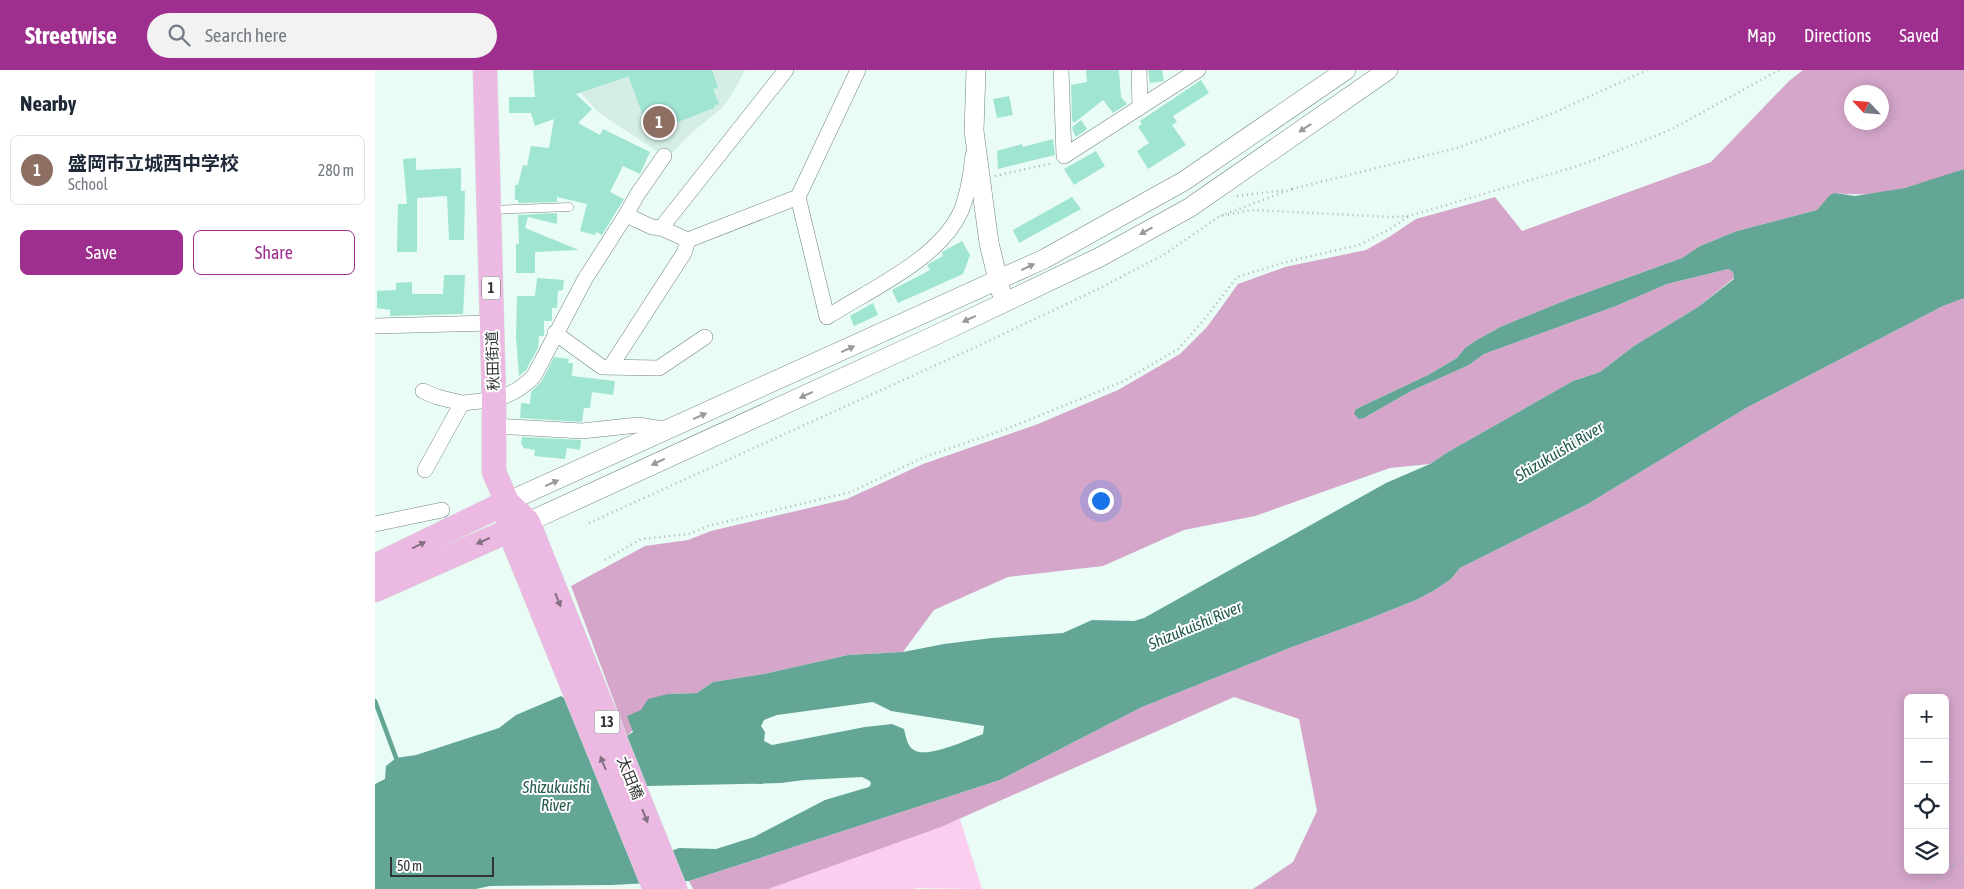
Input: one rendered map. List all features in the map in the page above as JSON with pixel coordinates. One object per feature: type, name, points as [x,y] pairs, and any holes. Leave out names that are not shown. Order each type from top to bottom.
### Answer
[{"type":"main road","name":"秋田街道","points":[[485,70],[494,400],[494,472],[507,502]]},
{"type":"main road","name":"1","points":[[507,502],[518,526]]},
{"type":"main road","points":[[375,566],[507,502]]},
{"type":"main road","name":"13","points":[[518,526],[531,560]]},
{"type":"main road","points":[[375,590],[518,526]]},
{"type":"main road","name":"太田橋","points":[[531,560],[655,889]]},
{"type":"main road","name":"太田橋","points":[[531,560],[675,889]]},
{"type":"street","points":[[661,228],[786,70]]},
{"type":"street","points":[[858,70],[798,197],[827,316],[907,268],[943,238],[960,213],[967,194],[971,171],[976,70]]},
{"type":"street","points":[[1061,70],[1064,156]]},
{"type":"street","points":[[1139,70],[1140,106]]},
{"type":"street","points":[[1064,156],[1198,70]]},
{"type":"street","points":[[507,502],[1044,259],[1184,181],[1321,78],[1346,70]]},
{"type":"street","points":[[518,526],[1101,257],[1189,208],[1388,70]]},
{"type":"street","points":[[1321,78],[1331,110]]},
{"type":"street","points":[[974,131],[989,243],[1003,303]]},
{"type":"street","points":[[423,391],[463,402],[494,400],[522,388],[534,376],[585,279],[637,195],[664,156]]},
{"type":"street","points":[[626,215],[688,240],[798,197]]},
{"type":"street","points":[[611,366],[684,253],[688,240]]},
{"type":"street","points":[[375,326],[492,323]]},
{"type":"street","points":[[555,333],[602,367],[659,368],[705,337]]},
{"type":"street","points":[[425,470],[463,402]]},
{"type":"street","points":[[494,426],[582,431],[638,425],[669,430]]},
{"type":"street","points":[[375,524],[442,510]]},
{"type":"lane","points":[[489,210],[569,207]]},
{"type":"path","points":[[589,523],[1098,290],[1165,254],[1220,216],[1292,189],[1457,148],[1549,115],[1647,70]]},
{"type":"path","points":[[1220,216],[1252,210],[1409,216],[1570,169],[1648,139],[1674,128],[1779,70]]},
{"type":"path","points":[[995,176],[1059,162],[1064,156]]},
{"type":"path","points":[[1230,196],[1292,189]]},
{"type":"path","points":[[605,560],[641,539],[689,534],[708,526],[851,492],[922,458],[1009,428],[1122,382],[1178,349],[1203,321],[1237,277],[1286,262],[1359,245],[1390,229],[1409,216]]},
{"type":"path","points":[[1927,889],[1964,856]]},
{"type":"shaded area","points":[[560,70],[745,70],[731,96],[721,109],[692,132],[667,158],[598,112]]},
{"type":"shaded area","points":[[1803,70],[1964,70],[1964,169],[1917,185],[1885,192],[1868,194],[1835,193],[1817,210],[1737,231],[1700,246],[1682,258],[1566,300],[1500,327],[1475,341],[1465,348],[1457,358],[1428,375],[1356,409],[1364,418],[1411,391],[1469,365],[1484,354],[1616,306],[1667,284],[1728,269],[1733,272],[1734,278],[1698,307],[1634,346],[1600,372],[1573,381],[1430,464],[1390,468],[1255,516],[1184,530],[1103,566],[1008,577],[934,610],[903,652],[848,655],[764,674],[713,682],[697,693],[668,694],[627,736],[571,586],[645,546],[688,540],[711,531],[847,499],[923,464],[1038,424],[1118,390],[1180,354],[1207,327],[1238,284],[1285,267],[1366,250],[1416,219],[1495,197],[1522,231],[1711,162],[1789,81]]},
{"type":"shaded area","points":[[1964,297],[1964,889],[1253,889],[1293,862],[1317,811],[1299,719],[1234,697],[941,827],[768,889],[693,889],[689,881],[1000,780],[1142,707],[1416,600],[1451,579],[1460,568],[1586,505],[1746,408],[1943,306]]},
{"type":"shaded area","points":[[960,819],[982,889],[767,889]]},
{"type":"water","name":"Shizukuishi River","points":[[1964,169],[1964,298],[1943,306],[1746,408],[1586,505],[1460,568],[1451,579],[1416,600],[1142,707],[1000,780],[689,881],[612,885],[490,886],[476,889],[375,889],[375,784],[385,779],[386,766],[396,758],[416,755],[499,728],[516,715],[561,696],[627,736],[633,732],[627,716],[641,710],[648,699],[668,694],[697,693],[713,682],[764,674],[848,655],[903,652],[944,644],[992,638],[1063,633],[1092,620],[1134,621],[1144,618],[1386,483],[1430,464],[1573,381],[1600,372],[1634,346],[1698,307],[1734,279],[1733,272],[1728,269],[1667,284],[1616,306],[1484,354],[1469,365],[1411,391],[1364,418],[1359,419],[1354,414],[1356,409],[1428,375],[1457,358],[1465,348],[1475,341],[1500,327],[1566,300],[1682,258],[1700,246],[1737,231],[1817,210],[1830,195],[1835,193],[1855,196],[1905,188]],"holes":[[[873,702],[891,711],[984,726],[983,734],[928,752],[914,750],[907,741],[904,729],[892,724],[865,727],[772,745],[764,741],[765,732],[761,726],[764,720],[777,715]],[[862,777],[870,781],[869,787],[825,800],[754,837],[716,849],[679,848],[671,851],[646,786],[781,783]]]},
{"type":"building","points":[[533,70],[712,70],[718,88],[713,89],[719,104],[714,106],[714,108],[663,128],[663,124],[648,129],[629,78],[630,76],[576,94],[592,109],[578,123],[600,135],[603,129],[650,152],[640,174],[623,166],[610,192],[624,199],[602,235],[596,232],[595,235],[580,231],[587,204],[557,197],[557,202],[518,203],[518,200],[515,200],[515,185],[518,185],[523,165],[527,166],[531,146],[549,148],[554,119],[535,126],[531,113],[509,113],[509,97],[535,97]]},
{"type":"building","points":[[1086,70],[1119,70],[1121,97],[1127,104],[1113,113],[1103,100],[1074,123],[1072,120],[1071,85],[1087,82]]},
{"type":"building","points":[[1148,70],[1162,70],[1164,81],[1150,83]]},
{"type":"building","points":[[1201,80],[1209,93],[1173,116],[1177,122],[1172,125],[1186,145],[1148,169],[1137,151],[1149,143],[1138,127],[1142,124],[1140,121]]},
{"type":"building","points":[[1009,96],[1013,115],[997,118],[993,99]]},
{"type":"building","points":[[1081,120],[1087,129],[1076,137],[1072,127]]},
{"type":"building","points":[[1053,139],[1055,155],[998,169],[997,151],[1022,144],[1023,147]]},
{"type":"building","points":[[1096,151],[1105,166],[1074,185],[1064,169]]},
{"type":"building","points":[[416,158],[416,170],[461,168],[461,191],[465,191],[464,240],[449,240],[447,196],[417,198],[417,252],[397,252],[398,204],[407,204],[403,159]]},
{"type":"building","points":[[1072,197],[1081,209],[1019,243],[1013,230]]},
{"type":"building","points":[[557,213],[557,224],[528,217],[525,228],[579,250],[535,252],[535,273],[516,273],[516,244],[519,244],[518,215]]},
{"type":"building","points":[[962,241],[970,255],[963,274],[898,303],[892,290],[930,270],[927,265],[943,256],[942,252]]},
{"type":"building","points":[[444,275],[465,275],[463,314],[390,316],[390,310],[377,308],[377,291],[396,290],[396,283],[412,282],[412,294],[443,294]]},
{"type":"building","points":[[537,278],[564,280],[563,290],[558,291],[557,308],[552,308],[552,321],[544,321],[544,336],[539,336],[538,348],[526,370],[519,376],[516,337],[517,296],[535,296]]},
{"type":"building","points":[[873,303],[878,315],[854,326],[850,316]]},
{"type":"building","points":[[554,357],[569,359],[568,363],[573,363],[572,376],[615,381],[613,395],[592,392],[590,408],[584,408],[582,422],[520,418],[521,403],[530,404],[531,392],[542,381]]},
{"type":"building","points":[[522,437],[581,440],[580,450],[567,448],[565,459],[534,456],[535,450],[524,448],[521,444]]},
{"type":"waterway","points":[[375,701],[398,763]]},
{"type":"place","name":"盛岡市立城西中学校","points":[[659,122]]}]
